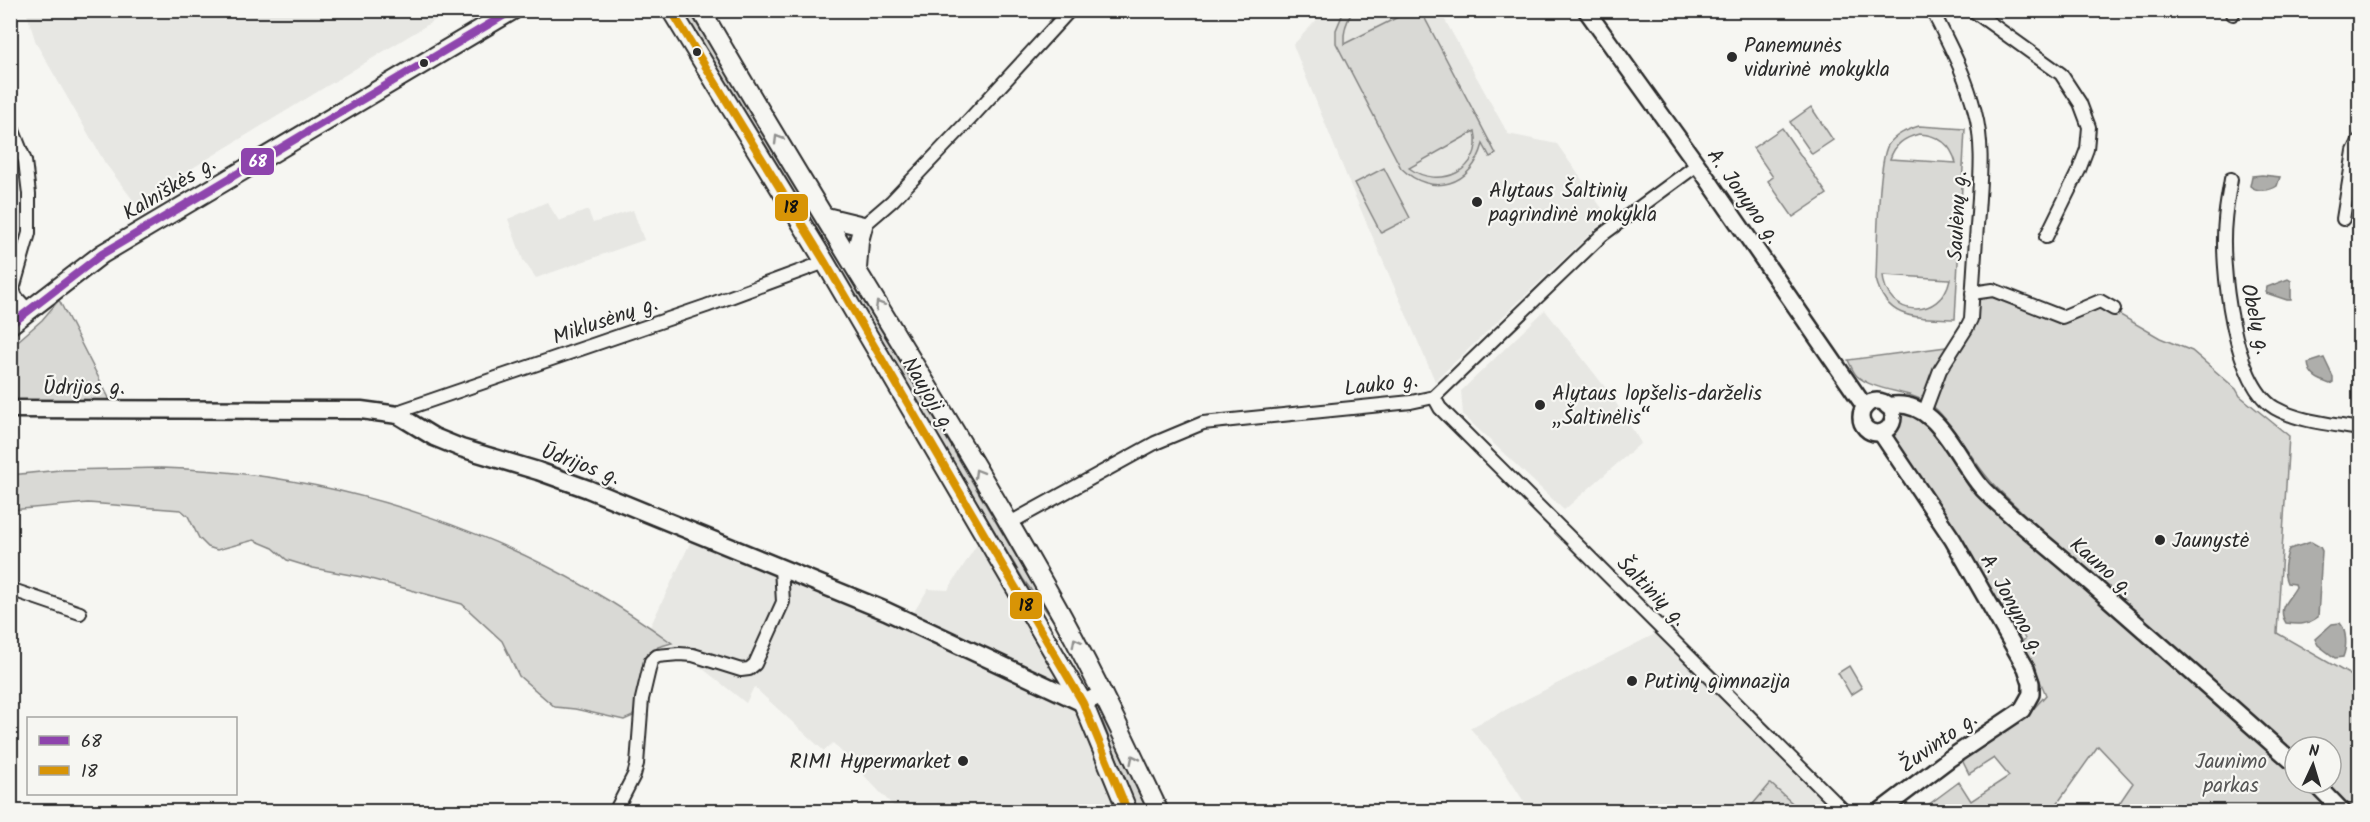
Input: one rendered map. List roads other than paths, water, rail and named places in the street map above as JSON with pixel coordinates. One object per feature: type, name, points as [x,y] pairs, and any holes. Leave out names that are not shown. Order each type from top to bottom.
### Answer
[{"type":"main road","name":"Kalniškės g.","points":[[10,325],[102,254],[513,10]]},
{"type":"main road","name":"Naujoji g.","points":[[671,10],[825,262],[1083,703],[1128,812]]},
{"type":"main road","name":"Naujoji g.","points":[[701,10],[1062,616],[1103,694],[1159,812]]},
{"type":"main road","points":[[826,218],[863,226],[859,241],[857,269]]},
{"type":"main road","name":"Ūdrijos g.","points":[[10,409],[361,410],[398,415],[434,437],[588,489],[886,611],[1083,703]]},
{"type":"main road","points":[[1083,703],[1103,694]]},
{"type":"street","points":[[863,226],[892,201],[1070,10]]},
{"type":"street","name":"A. Jonyno g.","points":[[1586,10],[1865,407]]},
{"type":"street","points":[[1972,10],[2061,74],[2080,103],[2089,127],[2086,149],[2079,171],[2046,237]]},
{"type":"street","name":"Saulėnų g.","points":[[1924,413],[1940,370],[1971,320],[1980,169],[1980,138],[1976,114],[1965,78],[1936,13]]},
{"type":"street","points":[[10,123],[25,161],[29,233],[13,289],[16,297],[28,310]]},
{"type":"street","points":[[2343,219],[2354,151],[2360,139]]},
{"type":"street","name":"Lauko g.","points":[[1008,524],[1155,443],[1203,423],[1411,402],[1434,396],[1602,235],[1697,165]]},
{"type":"street","name":"Obelų g.","points":[[2231,179],[2224,222],[2229,302],[2239,350],[2256,388],[2274,408],[2299,418],[2360,429]]},
{"type":"street","name":"Miklusėnų g.","points":[[398,415],[403,410],[706,306],[825,262]]},
{"type":"street","points":[[1972,293],[1993,290],[2062,317],[2100,301],[2114,309]]},
{"type":"street","name":"Šaltinių g.","points":[[1434,396],[1440,408],[1845,812]]},
{"type":"street","points":[[1873,402],[1887,406],[1893,418],[1889,427],[1881,433],[1870,432],[1862,425],[1861,416],[1865,407],[1873,402]]},
{"type":"street","name":"Kauno g.","points":[[1887,406],[1896,404],[1909,406],[1924,413],[1944,431],[1983,489],[2283,753]]},
{"type":"street","name":"A. Jonyno g.","points":[[1881,433],[1953,540],[2026,668],[2031,684],[2031,694],[2022,710]]},
{"type":"street","points":[[615,812],[634,775],[637,764],[642,699],[651,661],[657,656],[693,655],[741,670],[749,669],[755,664],[780,612],[783,602],[781,568]]},
{"type":"street","points":[[10,589],[80,613]]},
{"type":"street","name":"Žuvinto g.","points":[[1879,812],[1949,759],[2022,710]]},
{"type":"street","points":[[2327,795],[2343,812]]},
{"type":"place","name":"Panemunės vidurinė mokykla","points":[[1732,57]]},
{"type":"place","name":"Alytaus Šaltinių pagrindinė mokykla","points":[[1477,202]]},
{"type":"place","name":"Alytaus lopšelis-darželis „Šaltinėlis“","points":[[1540,405]]},
{"type":"place","name":"Jaunystė","points":[[2160,540]]},
{"type":"place","name":"Putinų gimnazija","points":[[1632,681]]},
{"type":"place","name":"RIMI Hypermarket","points":[[963,761]]},
{"type":"park label","name":"Jaunimo parkas","points":[[2231,773]]}]
